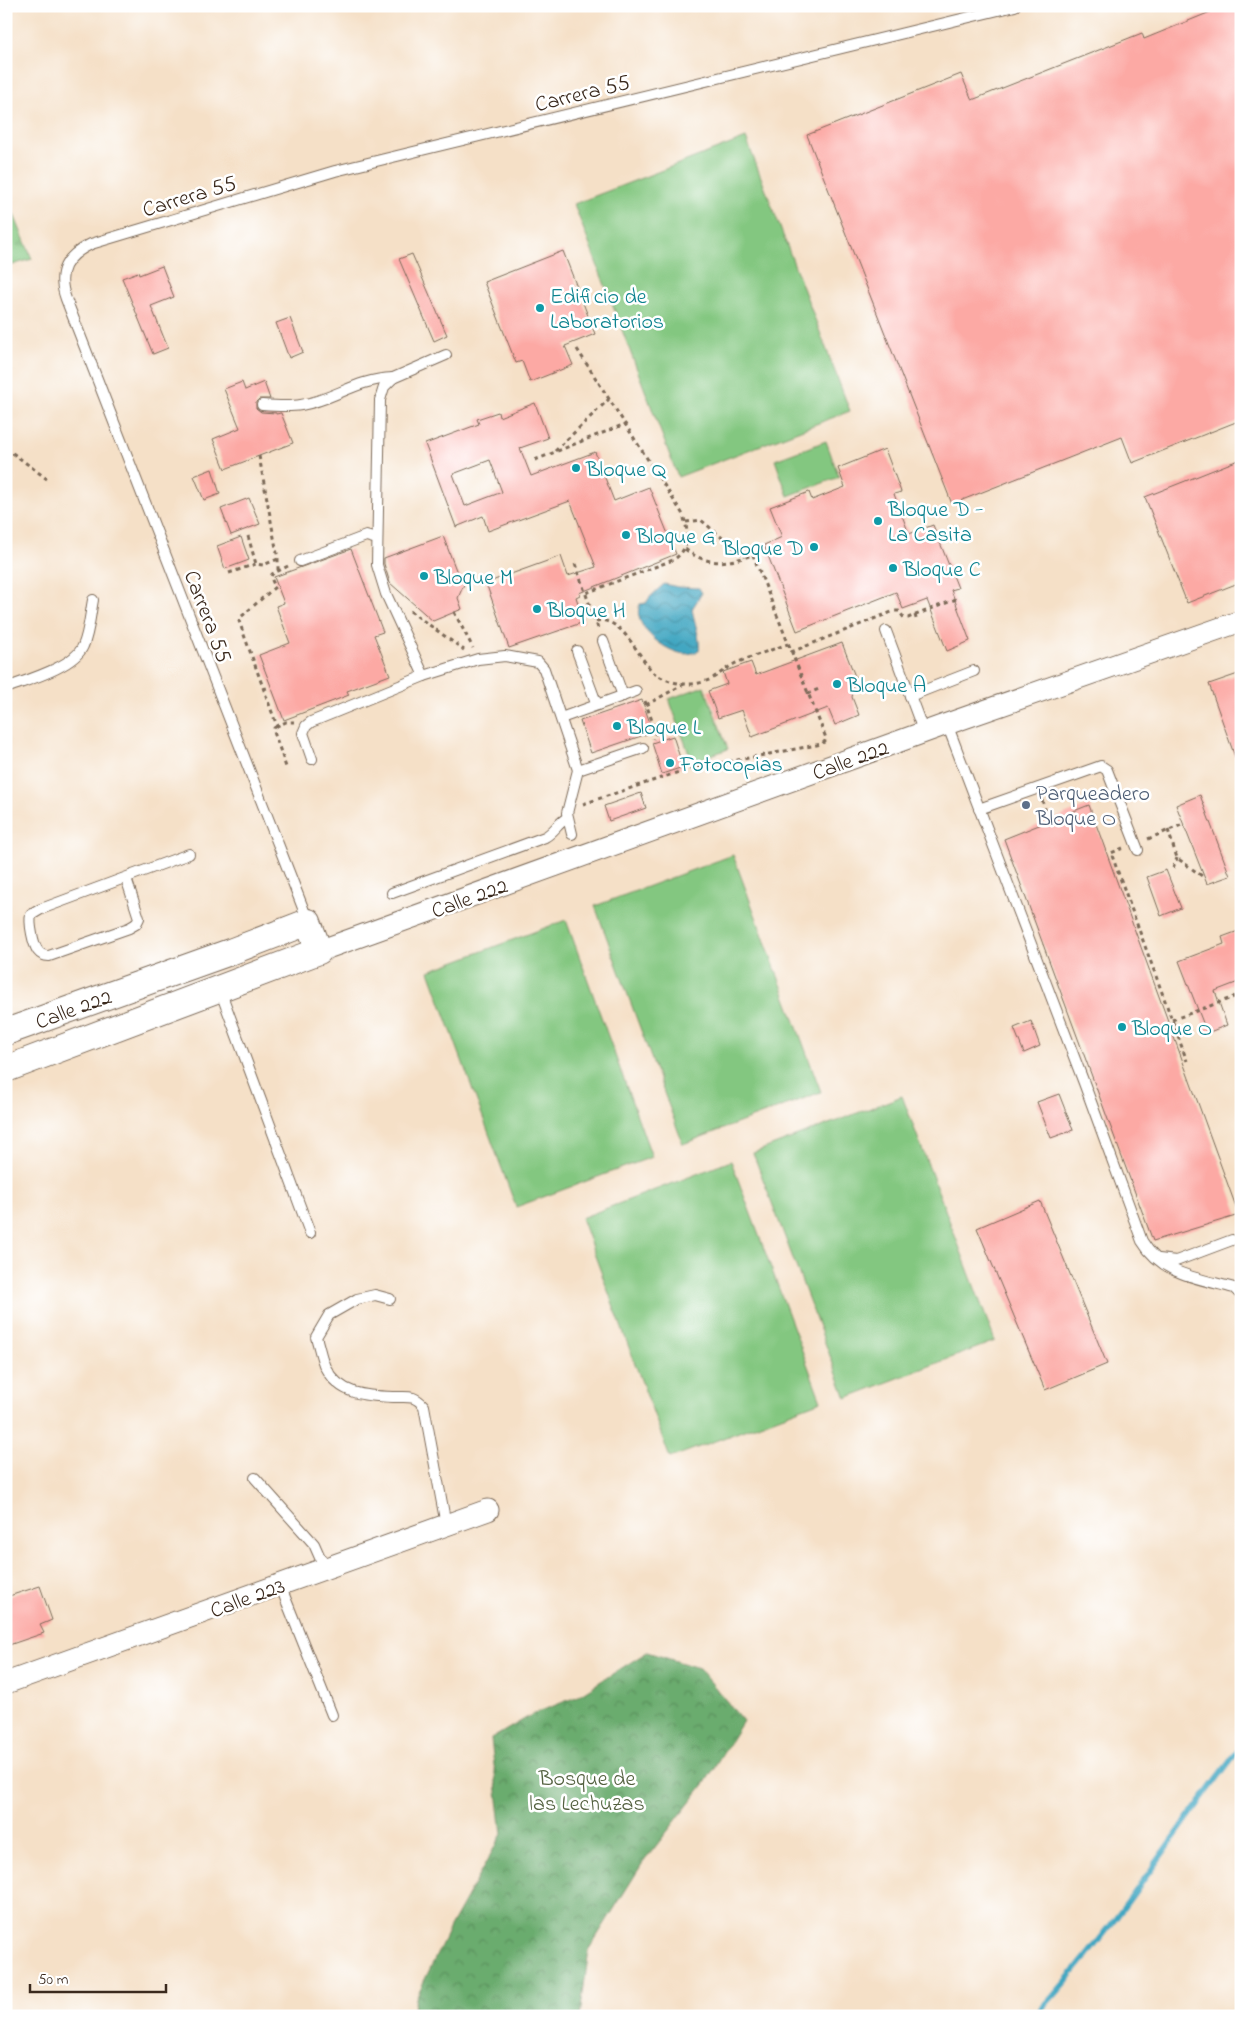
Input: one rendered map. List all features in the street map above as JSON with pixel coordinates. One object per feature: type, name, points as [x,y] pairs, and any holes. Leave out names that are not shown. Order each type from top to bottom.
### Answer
[{"type":"street","name":"Calle 222","points":[[6,1069],[220,990],[579,851],[924,733],[1241,621]]},
{"type":"street","points":[[308,922],[319,951]]},
{"type":"street","name":"Calle 222","points":[[6,1032],[308,922]]},
{"type":"street","name":"Calle 223","points":[[6,1684],[488,1510]]},
{"type":"lane","name":"Carrera 55","points":[[308,922],[62,288],[63,270],[69,259],[77,250],[91,244],[336,171],[1015,6]]},
{"type":"lane","points":[[262,405],[303,405],[364,381],[393,378],[446,355]]},
{"type":"lane","points":[[393,378],[384,387],[380,400],[377,565],[386,594],[424,676]]},
{"type":"lane","points":[[300,560],[366,536],[377,539]]},
{"type":"lane","points":[[6,688],[67,663],[79,653],[84,644],[93,600]]},
{"type":"lane","points":[[886,631],[924,733]]},
{"type":"lane","points":[[603,640],[623,696]]},
{"type":"lane","points":[[577,651],[597,705]]},
{"type":"lane","points":[[312,759],[303,733],[306,726],[311,722],[424,676],[487,657],[505,656],[538,662],[544,669],[578,770],[567,814],[552,833],[545,837],[392,893]]},
{"type":"lane","points":[[910,696],[974,671]]},
{"type":"lane","points":[[561,718],[636,691]]},
{"type":"lane","points":[[947,724],[1142,1241],[1153,1257],[1171,1270],[1234,1288],[1241,1295]]},
{"type":"lane","points":[[578,770],[643,748]]},
{"type":"lane","points":[[979,809],[1098,766],[1104,767],[1137,847]]},
{"type":"lane","points":[[567,814],[572,834]]},
{"type":"lane","points":[[126,878],[139,918],[136,924],[49,956],[38,951],[29,923],[31,915],[41,909],[189,854]]},
{"type":"lane","points":[[220,990],[310,1233]]},
{"type":"lane","points":[[1153,1257],[1166,1261],[1176,1261],[1232,1240]]},
{"type":"lane","points":[[390,1299],[375,1295],[358,1299],[329,1314],[316,1337],[325,1367],[337,1382],[358,1395],[410,1396],[424,1406],[446,1525]]},
{"type":"lane","points":[[255,1478],[314,1544],[325,1568]]},
{"type":"lane","points":[[280,1585],[332,1715]]},
{"type":"path","points":[[577,349],[682,513],[686,522],[687,534],[684,549],[673,560],[586,593]]},
{"type":"path","points":[[552,453],[608,399]]},
{"type":"path","points":[[535,460],[624,424]]},
{"type":"path","points":[[6,448],[47,479]]},
{"type":"path","points":[[259,456],[278,559],[278,570]]},
{"type":"path","points":[[686,522],[701,520],[746,558]]},
{"type":"path","points":[[248,536],[256,564]]},
{"type":"path","points":[[684,549],[699,558],[714,562],[735,561],[766,550]]},
{"type":"path","points":[[567,814],[684,770],[824,743],[826,738],[753,555]]},
{"type":"path","points":[[228,573],[256,564],[263,565],[278,559]]},
{"type":"path","points":[[277,726],[240,619],[275,587],[271,575],[300,560]]},
{"type":"path","points":[[575,564],[603,640]]},
{"type":"path","points":[[386,594],[468,653]]},
{"type":"path","points":[[454,612],[475,651]]},
{"type":"path","points":[[914,615],[918,622]]},
{"type":"path","points":[[596,621],[603,620],[614,623],[654,673],[670,682],[685,684]]},
{"type":"path","points":[[646,705],[685,684],[712,678],[734,664],[788,644]]},
{"type":"path","points":[[264,689],[271,687]]},
{"type":"path","points":[[807,694],[821,688]]},
{"type":"path","points":[[636,691],[642,693],[656,734],[655,738],[643,748]]},
{"type":"path","points":[[287,770],[274,728],[291,721],[306,726]]},
{"type":"path","points":[[1037,788],[1049,821]]},
{"type":"path","points":[[1181,826],[1168,830],[1137,847],[1111,853],[1187,1061]]},
{"type":"path","points":[[1168,830],[1177,858],[1202,876]]},
{"type":"path","points":[[1173,868],[1177,858]]},
{"type":"path","points":[[1172,1020],[1234,997],[1241,986]]},
{"type":"green space","points":[[746,138],[850,411],[678,477],[574,204]]},
{"type":"green space","points":[[6,195],[32,259],[6,267]]},
{"type":"green space","points":[[826,441],[839,477],[788,496],[775,460]]},
{"type":"green space","points":[[704,686],[728,749],[692,762],[669,699]]},
{"type":"green space","points":[[733,855],[821,1092],[683,1144],[595,906]]},
{"type":"green space","points":[[566,920],[652,1157],[516,1207],[429,971]]},
{"type":"green space","points":[[902,1096],[995,1341],[846,1398],[753,1153]]},
{"type":"green space","points":[[731,1161],[821,1401],[670,1458],[581,1218]]},
{"type":"green space","name":"Bosque de las Lechuzas","points":[[647,1652],[699,1668],[743,1721],[705,1783],[642,1864],[589,1949],[580,2016],[412,2016],[416,1998],[450,1927],[502,1834],[491,1739],[533,1714],[576,1697]]},
{"type":"water","points":[[664,584],[699,588],[702,593],[692,609],[699,651],[685,654],[673,651],[657,641],[644,628],[638,612],[640,604],[646,603]]},
{"type":"building","points":[[1225,6],[1241,6],[1241,420],[1132,463],[1122,437],[952,504],[807,135],[961,74],[972,100],[1142,33],[1144,39]]},
{"type":"building","name":"Edificio de Laboratorios","points":[[563,251],[595,334],[565,346],[573,365],[530,382],[522,361],[516,363],[484,282]]},
{"type":"building","points":[[412,254],[447,335],[434,341],[399,259]]},
{"type":"building","points":[[162,266],[174,297],[151,306],[168,348],[153,354],[122,278],[138,272],[139,275]]},
{"type":"building","points":[[290,318],[303,352],[289,358],[276,323]]},
{"type":"building","points":[[242,382],[245,390],[264,382],[270,399],[259,399],[256,402],[256,408],[261,412],[281,413],[293,443],[225,469],[213,439],[240,428],[224,389]]},
{"type":"building","points":[[535,403],[548,438],[520,448],[531,476],[595,452],[614,501],[649,487],[676,554],[579,593],[580,595],[576,597],[584,622],[509,648],[486,583],[561,556],[568,576],[596,567],[570,501],[488,531],[483,516],[456,527],[425,444],[479,424],[477,419],[498,412],[499,417]],"holes":[[[490,460],[502,492],[465,506],[453,474]]]},
{"type":"building","points":[[885,449],[901,492],[894,494],[909,534],[933,525],[958,588],[951,590],[970,641],[947,651],[927,600],[903,609],[896,592],[797,631],[764,545],[782,537],[770,507],[809,492],[812,500],[845,487],[838,468]]},
{"type":"building","points":[[1241,459],[1241,582],[1187,603],[1145,497]]},
{"type":"building","points":[[212,469],[220,494],[204,500],[194,476]]},
{"type":"building","points":[[249,498],[260,524],[231,535],[221,509]]},
{"type":"building","name":"Bloque M","points":[[443,536],[456,570],[465,582],[458,598],[462,609],[433,621],[390,583],[384,558]]},
{"type":"building","points":[[241,537],[249,560],[225,569],[217,546]]},
{"type":"building","points":[[351,549],[383,632],[374,635],[390,675],[347,691],[349,695],[284,720],[259,655],[290,643],[276,606],[284,603],[274,577]]},
{"type":"building","points":[[842,643],[856,679],[852,697],[859,715],[835,725],[828,708],[752,737],[742,710],[718,718],[708,691],[727,684],[723,672],[751,662],[756,675]]},
{"type":"building","points":[[1241,673],[1241,768],[1239,768],[1209,684]]},
{"type":"building","name":"Bloque L","points":[[642,700],[653,732],[591,753],[580,721]]},
{"type":"building","points":[[673,736],[683,767],[662,774],[652,743]]},
{"type":"building","points":[[641,793],[646,808],[609,821],[604,806]]},
{"type":"building","points":[[1200,795],[1230,876],[1207,884],[1176,805]]},
{"type":"building","name":"Bloque O","points":[[1089,805],[1239,1215],[1153,1241],[1004,839]]},
{"type":"building","points":[[1166,870],[1181,908],[1161,916],[1147,877]]},
{"type":"building","points":[[1241,930],[1241,981],[1215,991],[1227,1025],[1207,1033],[1179,961],[1224,944],[1222,937]]},
{"type":"building","points":[[1031,1021],[1040,1046],[1024,1053],[1014,1028]]},
{"type":"building","points":[[1059,1094],[1073,1130],[1051,1138],[1037,1102]]},
{"type":"building","points":[[1040,1201],[1107,1364],[1045,1390],[977,1228]]},
{"type":"building","points":[[40,1586],[52,1620],[40,1625],[44,1633],[6,1646],[6,1597]]},
{"type":"waterway","points":[[1035,2016],[1116,1918],[1241,1747]]},
{"type":"place","name":"Edificio de Laboratorios","points":[[540,308]]},
{"type":"place","name":"Bloque Q","points":[[576,468]]},
{"type":"place","name":"Bloque D - La Casita","points":[[878,521]]},
{"type":"place","name":"Bloque G","points":[[626,535]]},
{"type":"place","name":"Bloque D","points":[[814,547]]},
{"type":"place","name":"Bloque C","points":[[893,568]]},
{"type":"place","name":"Bloque M","points":[[424,576]]},
{"type":"place","name":"Bloque H","points":[[537,609]]},
{"type":"place","name":"Bloque A","points":[[837,684]]},
{"type":"place","name":"Bloque L","points":[[617,726]]},
{"type":"place","name":"Fotocopias","points":[[670,763]]},
{"type":"place","name":"Parqueadero Bloque O","points":[[1026,805]]},
{"type":"place","name":"Bloque O","points":[[1122,1027]]}]
